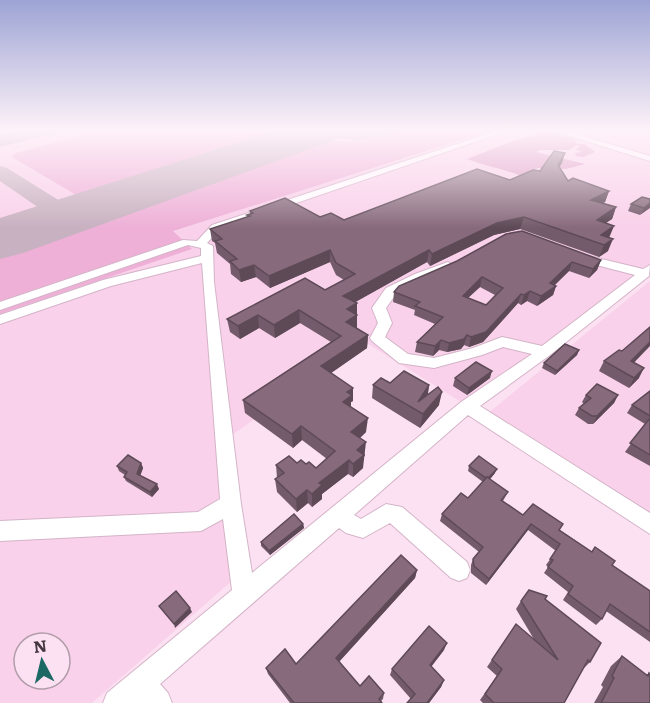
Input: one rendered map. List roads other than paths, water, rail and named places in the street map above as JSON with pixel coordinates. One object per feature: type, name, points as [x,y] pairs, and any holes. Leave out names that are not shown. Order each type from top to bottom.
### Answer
[{"type":"street","points":[[244,595],[231,504],[203,251],[216,227],[412,162]]},
{"type":"street","points":[[0,306],[188,242],[203,251]]},
{"type":"street","points":[[0,320],[203,251]]},
{"type":"street","points":[[567,253],[600,264],[647,271]]},
{"type":"street","points":[[459,261],[391,291],[379,308],[386,323],[377,338],[404,358],[434,363],[464,357],[502,342],[545,352]]},
{"type":"street","points":[[117,703],[150,693],[244,595],[466,406],[545,352],[647,271]]},
{"type":"street","points":[[466,406],[650,524]]},
{"type":"street","points":[[0,531],[201,521],[231,504]]},
{"type":"street","points":[[339,515],[352,527],[361,529],[368,528],[386,513],[394,514],[459,570]]}]
